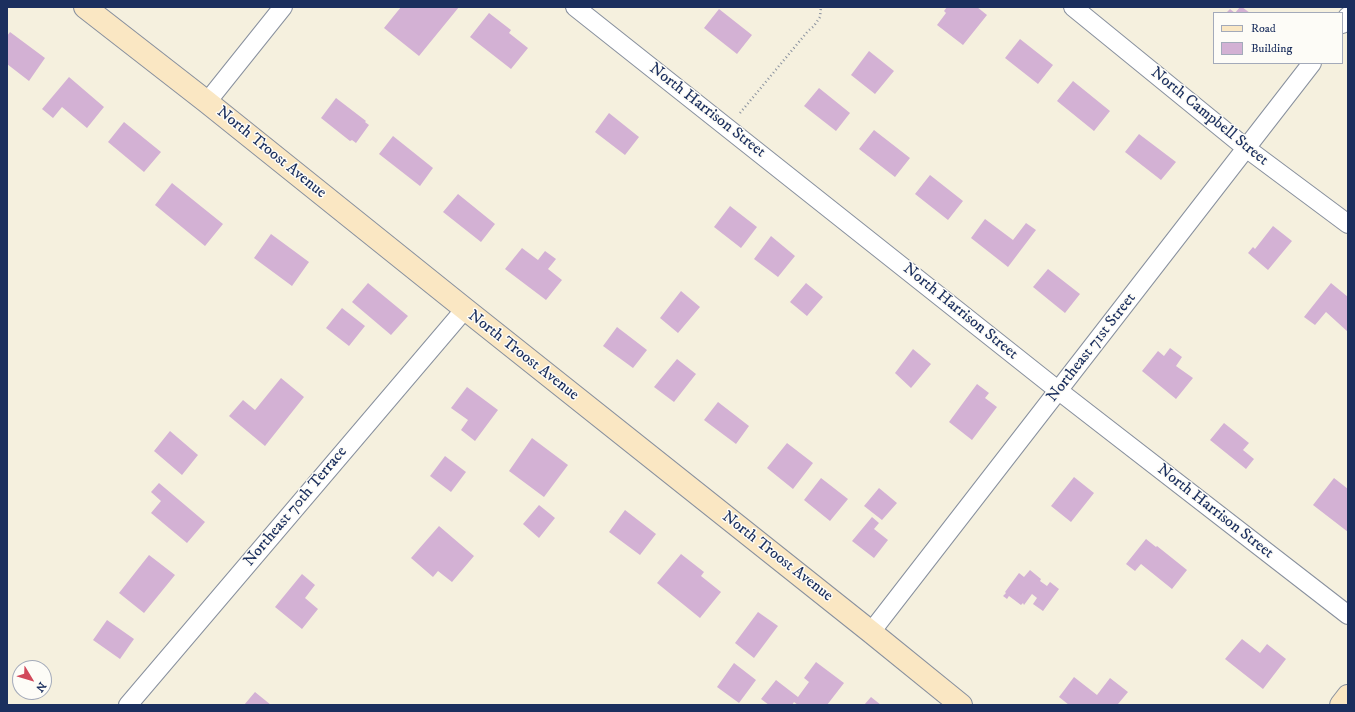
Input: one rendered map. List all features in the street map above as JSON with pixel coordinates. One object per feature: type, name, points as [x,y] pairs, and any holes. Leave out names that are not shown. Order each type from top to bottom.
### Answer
[{"type":"street","name":"North Troost Avenue","points":[[85,7],[207,102],[961,705]]},
{"type":"street","points":[[207,102],[282,7]]},
{"type":"street","name":"North Harrison Street","points":[[575,7],[1059,391],[1348,615]]},
{"type":"street","name":"North Campbell Street","points":[[1073,7],[1246,148],[1348,224]]},
{"type":"street","name":"Northeast 71st Street","points":[[871,632],[1311,64]]},
{"type":"street","name":"Northeast 70th Terrace","points":[[128,705],[465,309]]},
{"type":"street","points":[[1341,705],[1348,696]]},
{"type":"path","points":[[728,128],[808,31],[814,26],[820,17],[821,7]]},
{"type":"building","points":[[401,7],[459,7],[419,56],[384,28]]},
{"type":"building","points":[[947,7],[977,7],[987,15],[963,45],[937,25],[946,13],[944,11]]},
{"type":"building","points":[[1240,7],[1249,12],[1236,12]]},
{"type":"building","points":[[719,9],[752,35],[737,54],[704,28]]},
{"type":"building","points":[[1230,9],[1234,12],[1227,12]]},
{"type":"building","points":[[489,13],[511,30],[509,33],[528,48],[511,69],[470,37]]},
{"type":"building","points":[[10,32],[45,58],[29,81],[7,64],[7,36]]},
{"type":"building","points":[[1020,39],[1053,65],[1038,84],[1005,58]]},
{"type":"building","points":[[869,51],[894,71],[875,94],[851,75]]},
{"type":"building","points":[[69,77],[104,107],[87,128],[62,107],[53,118],[42,109]]},
{"type":"building","points":[[1073,81],[1110,111],[1094,131],[1057,101]]},
{"type":"building","points":[[819,88],[850,113],[836,131],[804,106]]},
{"type":"building","points":[[336,98],[369,125],[356,143],[352,140],[350,141],[321,118]]},
{"type":"building","points":[[609,113],[639,137],[625,155],[595,132]]},
{"type":"building","points":[[124,122],[161,152],[144,172],[108,142]]},
{"type":"building","points":[[874,130],[910,158],[895,177],[859,149]]},
{"type":"building","points":[[1139,134],[1176,162],[1161,180],[1125,152]]},
{"type":"building","points":[[393,136],[433,168],[420,186],[379,154]]},
{"type":"building","points":[[930,175],[963,201],[948,220],[915,194]]},
{"type":"building","points":[[172,183],[223,224],[205,246],[155,205]]},
{"type":"building","points":[[458,194],[495,224],[481,242],[443,212]]},
{"type":"building","points":[[730,206],[757,227],[741,248],[714,227]]},
{"type":"building","points":[[985,219],[1013,240],[1026,223],[1036,230],[1008,267],[971,238]]},
{"type":"building","points":[[1273,226],[1292,241],[1268,270],[1248,253],[1253,247],[1255,249]]},
{"type":"building","points":[[271,234],[309,262],[292,286],[254,258]]},
{"type":"building","points":[[771,236],[795,256],[778,277],[754,259]]},
{"type":"building","points":[[522,248],[538,260],[545,251],[556,259],[548,269],[562,280],[546,300],[505,269]]},
{"type":"building","points":[[1048,269],[1080,294],[1065,313],[1033,287]]},
{"type":"building","points":[[368,283],[408,316],[391,335],[352,302]]},
{"type":"building","points":[[806,283],[823,297],[807,316],[790,302]]},
{"type":"building","points":[[1331,283],[1348,297],[1348,332],[1326,312],[1315,325],[1304,317]]},
{"type":"building","points":[[681,291],[700,307],[678,333],[660,318]]},
{"type":"building","points":[[342,308],[365,326],[349,346],[326,328]]},
{"type":"building","points":[[617,327],[647,350],[633,368],[603,346]]},
{"type":"building","points":[[1170,348],[1182,357],[1176,366],[1193,378],[1176,399],[1142,371],[1158,351],[1164,356]]},
{"type":"building","points":[[913,349],[931,364],[911,388],[895,373]]},
{"type":"building","points":[[677,359],[696,374],[674,402],[654,387]]},
{"type":"building","points":[[281,378],[304,397],[265,446],[229,416],[243,400],[255,410]]},
{"type":"building","points":[[977,384],[989,393],[985,398],[997,407],[972,440],[949,422]]},
{"type":"building","points":[[467,387],[498,410],[475,441],[461,430],[468,420],[451,408]]},
{"type":"building","points":[[718,402],[749,426],[736,444],[704,420]]},
{"type":"building","points":[[1224,423],[1249,443],[1243,450],[1254,459],[1246,469],[1210,440]]},
{"type":"building","points":[[170,431],[198,455],[182,475],[154,451]]},
{"type":"building","points":[[532,438],[568,465],[544,497],[509,471]]},
{"type":"building","points":[[787,443],[813,463],[793,489],[767,468]]},
{"type":"building","points":[[445,456],[466,472],[451,492],[430,476]]},
{"type":"building","points":[[1074,477],[1094,493],[1071,522],[1051,506]]},
{"type":"building","points":[[821,478],[848,499],[830,521],[804,500]]},
{"type":"building","points":[[1334,478],[1348,489],[1348,532],[1313,505]]},
{"type":"building","points":[[159,483],[205,522],[187,543],[151,513],[161,501],[151,492]]},
{"type":"building","points":[[879,488],[897,503],[882,520],[864,506]]},
{"type":"building","points":[[539,505],[555,518],[539,538],[523,524]]},
{"type":"building","points":[[625,510],[656,534],[640,555],[609,532]]},
{"type":"building","points":[[872,517],[879,523],[874,529],[888,540],[874,558],[852,541]]},
{"type":"building","points":[[439,526],[474,556],[452,582],[438,571],[433,577],[411,558]]},
{"type":"building","points":[[1146,539],[1187,570],[1172,589],[1141,564],[1135,571],[1126,564]]},
{"type":"building","points":[[681,554],[704,572],[701,576],[721,592],[700,618],[657,583]]},
{"type":"building","points":[[149,555],[175,575],[144,613],[119,593]]},
{"type":"building","points":[[1030,570],[1047,586],[1050,582],[1059,589],[1043,611],[1033,604],[1037,598],[1032,594],[1024,605],[1023,603],[1021,605],[1009,596],[1007,599],[1003,596],[1019,573],[1024,577]]},
{"type":"building","points":[[302,574],[315,585],[305,598],[318,609],[302,629],[275,607]]},
{"type":"building","points":[[758,612],[778,626],[754,658],[735,643]]},
{"type":"building","points":[[107,620],[134,639],[120,659],[93,640]]},
{"type":"building","points":[[1242,639],[1260,653],[1267,644],[1286,659],[1263,689],[1225,659]]},
{"type":"building","points":[[816,662],[844,683],[827,705],[798,705],[794,702],[792,705],[769,705],[761,699],[776,680],[798,697],[809,682],[804,678]]},
{"type":"building","points":[[734,663],[756,680],[739,703],[717,687]]},
{"type":"building","points":[[1074,677],[1097,695],[1110,678],[1128,692],[1118,704],[1120,705],[1069,705],[1059,697]]},
{"type":"building","points":[[255,692],[271,705],[244,705]]},
{"type":"building","points":[[871,697],[881,705],[864,705]]}]
